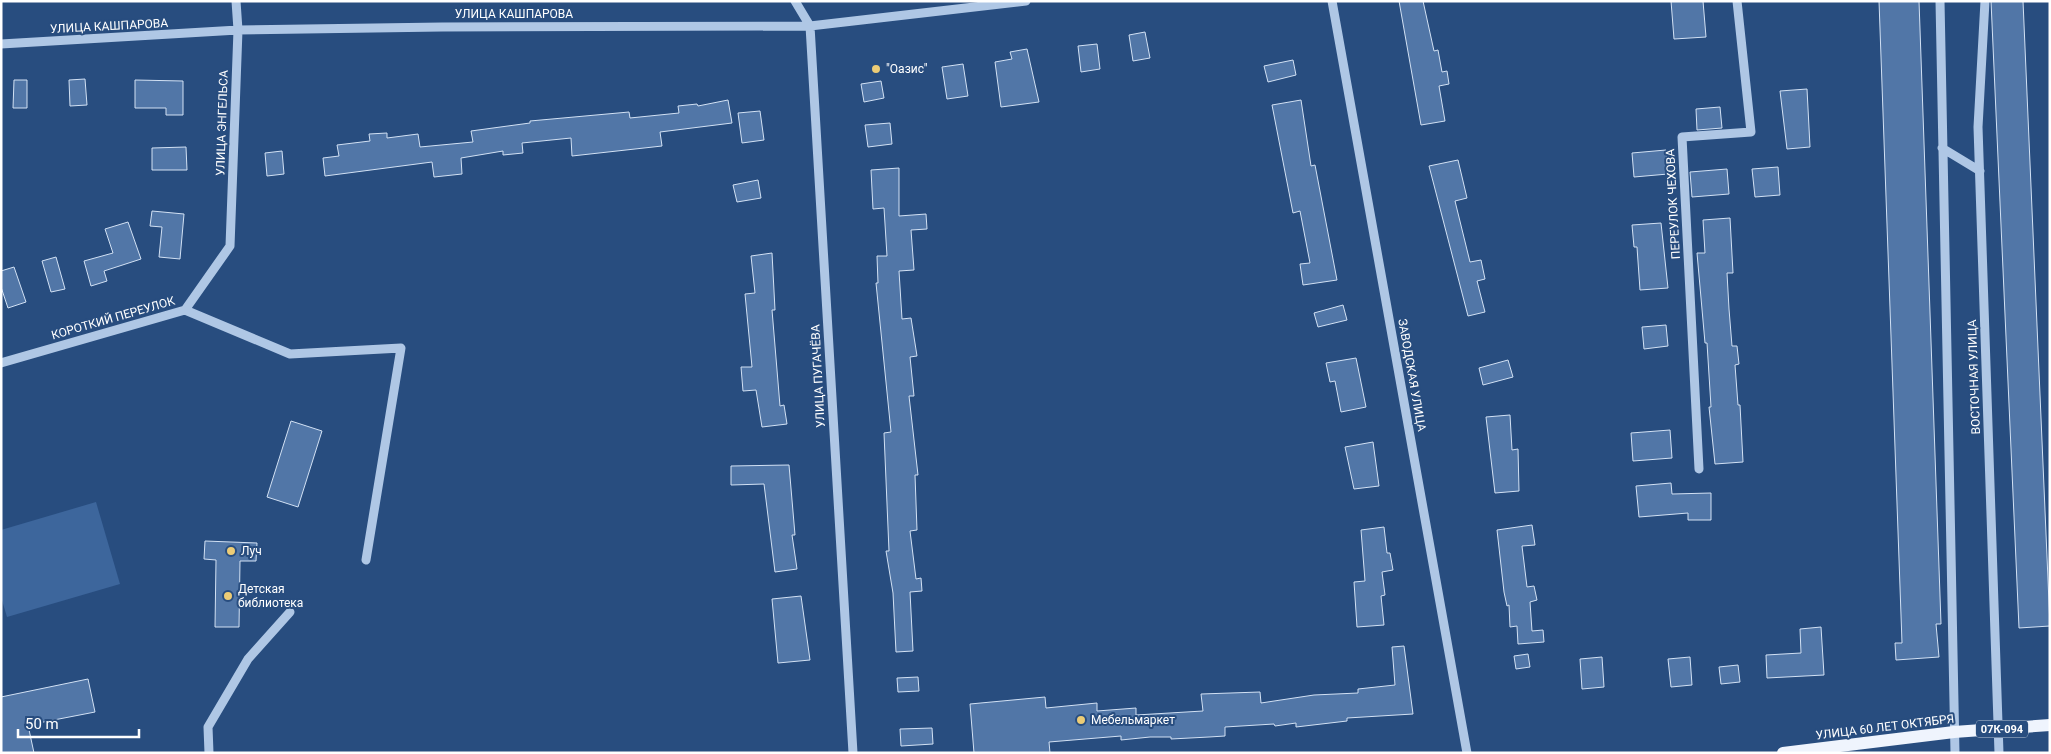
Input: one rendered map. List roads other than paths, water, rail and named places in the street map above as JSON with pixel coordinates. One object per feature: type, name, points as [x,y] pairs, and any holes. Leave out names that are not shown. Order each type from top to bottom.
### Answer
[{"type":"main road","name":"УЛИЦА 60 ЛЕТ ОКТЯБРЯ","points":[[1783,753],[1954,732],[2050,726]]},
{"type":"street","name":"УЛИЦА ЭНГЕЛЬСА","points":[[230,246],[238,30],[236,1]]},
{"type":"street","name":"УЛИЦА ПУГАЧЁВА","points":[[795,1],[810,26],[853,753]]},
{"type":"street","name":"УЛИЦА КАШПАРОВА","points":[[1,44],[238,30],[442,26],[810,26],[1026,1]]},
{"type":"street","name":"ЗАВОДСКАЯ УЛИЦА","points":[[1332,1],[1467,753]]},
{"type":"street","name":"ПЕРЕУЛОК ЧЕХОВА","points":[[1699,469],[1682,137],[1751,132],[1737,1]]},
{"type":"street","points":[[1940,1],[1955,753]]},
{"type":"street","name":"ВОСТОЧНАЯ УЛИЦА","points":[[1984,1],[1978,127],[1999,753]]},
{"type":"street","points":[[1942,148],[1980,171]]},
{"type":"street","name":"КОРОТКИЙ ПЕРЕУЛОК","points":[[1,363],[185,310],[230,246]]},
{"type":"street","points":[[185,310],[290,354],[402,348],[366,560]]},
{"type":"street","points":[[209,753],[208,727],[248,659],[290,612]]},
{"type":"place","name":"\"Оазис\"","points":[[876,69]]},
{"type":"place","name":"Луч","points":[[231,551]]},
{"type":"place","name":"Детская библиотека","points":[[228,596]]},
{"type":"place","name":"Мебельмаркет","points":[[1081,720]]}]
